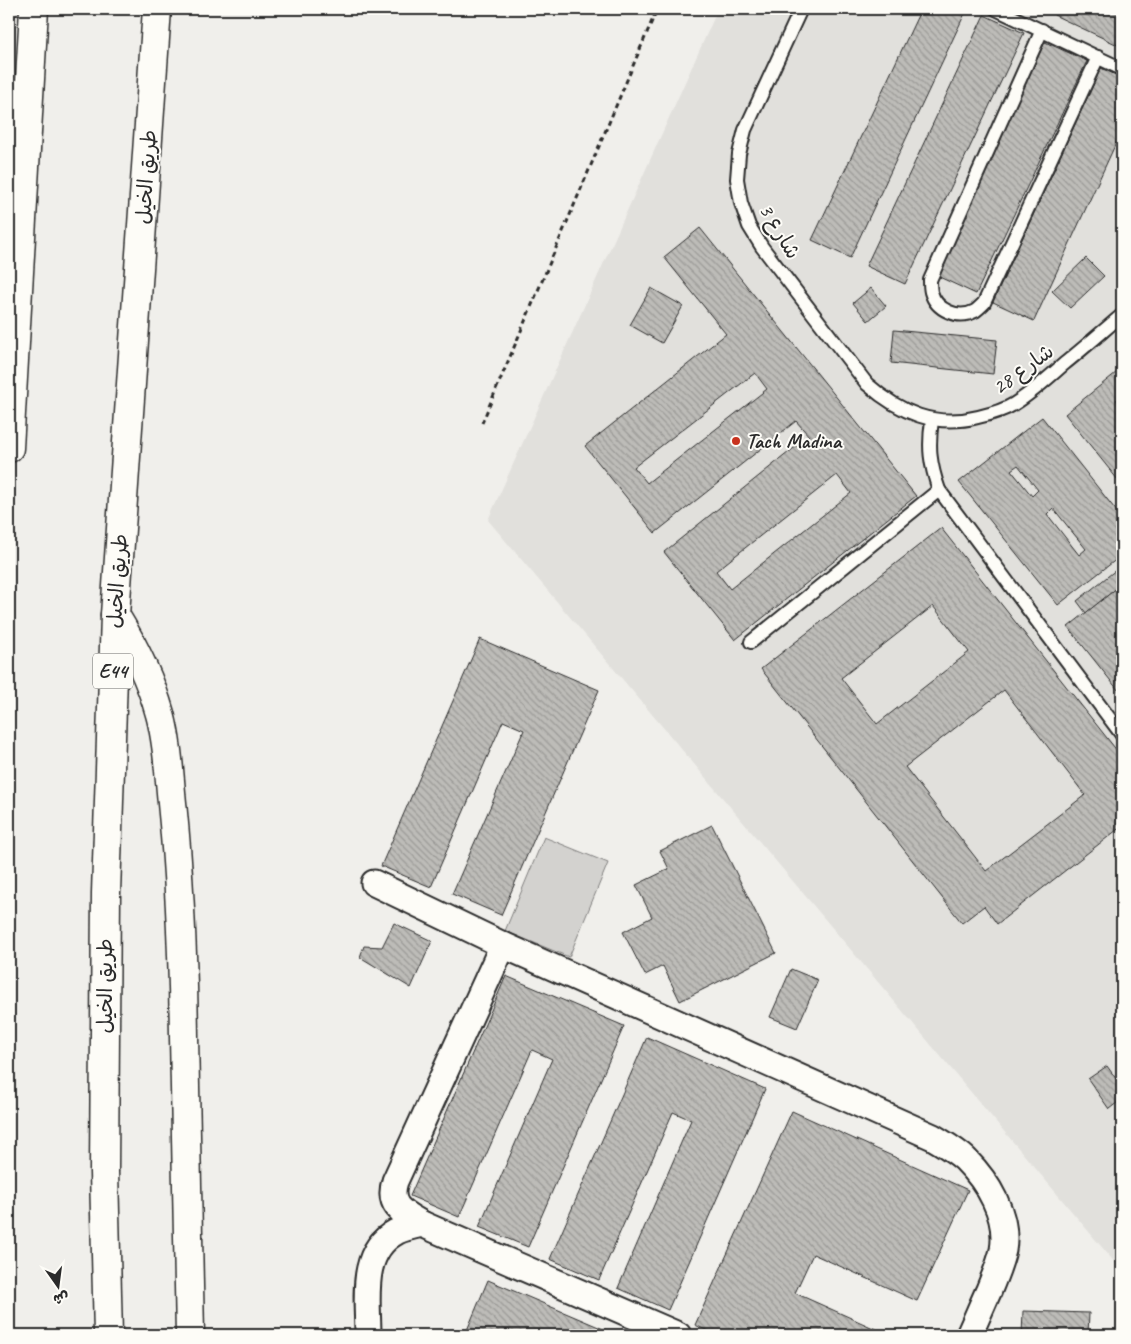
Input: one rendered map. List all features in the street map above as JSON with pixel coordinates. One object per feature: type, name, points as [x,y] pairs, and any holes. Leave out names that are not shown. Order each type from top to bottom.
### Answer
[{"type":"highway","points":[[9,448],[34,9]]},
{"type":"highway","name":"طريق الخيل","points":[[108,1335],[104,1172],[106,892],[115,614],[157,9]]},
{"type":"highway","points":[[115,614],[134,646],[160,714],[167,750],[175,824],[183,973],[190,1335]]},
{"type":"street","points":[[374,883],[503,945],[933,1137],[949,1147],[976,1171],[987,1186],[1001,1217],[1004,1233],[999,1265],[969,1335]]},
{"type":"street","points":[[503,945],[395,1181],[392,1190],[393,1200],[405,1214],[422,1224],[678,1335]]},
{"type":"street","points":[[368,1335],[368,1272],[371,1260],[377,1248],[391,1235],[422,1224]]},
{"type":"lane","name":"شارع 3","points":[[801,9],[745,130],[739,154],[738,179],[741,203],[749,226],[762,248],[867,384],[897,406],[932,420]]},
{"type":"lane","points":[[996,9],[1122,68]]},
{"type":"lane","points":[[1042,30],[930,280],[930,291],[935,301],[943,309],[953,314],[965,314],[975,311],[984,303],[1098,57]]},
{"type":"lane","name":"شارع 28","points":[[932,420],[953,421],[973,419],[994,414],[1012,405],[1030,393],[1122,315]]},
{"type":"lane","points":[[932,420],[929,438],[930,456],[939,490],[1122,735]]},
{"type":"lane","points":[[752,642],[939,490]]},
{"type":"path","points":[[482,423],[657,9]]},
{"type":"shaded area","points":[[718,9],[1122,9],[1122,1271],[488,520]]},
{"type":"shaded area","points":[[544,837],[608,863],[569,957],[505,931]]},
{"type":"building","points":[[921,9],[967,9],[850,258],[812,240]]},
{"type":"building","points":[[1057,9],[1122,9],[1122,47],[1054,15]]},
{"type":"building","points":[[984,15],[1024,33],[905,284],[866,266]]},
{"type":"building","points":[[1045,42],[1087,61],[976,294],[935,275]]},
{"type":"building","points":[[1101,68],[1122,78],[1122,130],[1034,321],[993,302]]},
{"type":"building","points":[[700,228],[916,496],[735,640],[664,552],[809,436],[796,421],[655,533],[585,446],[726,334],[664,257]],"holes":[[[755,373],[767,389],[647,483],[634,467]],[[837,475],[851,493],[730,589],[716,571]]]},
{"type":"building","points":[[1086,258],[1104,276],[1070,308],[1052,291]]},
{"type":"building","points":[[651,288],[683,306],[662,343],[630,325]]},
{"type":"building","points":[[871,288],[886,306],[868,321],[853,303]]},
{"type":"building","points":[[894,330],[997,340],[993,374],[891,363]]},
{"type":"building","points":[[1122,368],[1122,395],[1116,400],[1122,408],[1122,485],[1065,414]]},
{"type":"building","points":[[1042,417],[1122,518],[1122,555],[1058,605],[959,482]],"holes":[[[1018,465],[1038,490],[1032,496],[1011,470]],[[1053,508],[1086,549],[1079,555],[1047,514]]]},
{"type":"building","points":[[941,528],[1122,757],[1122,826],[997,924],[984,906],[962,923],[761,669]],"holes":[[[933,606],[969,652],[877,724],[841,678]],[[1004,690],[1085,795],[986,871],[905,767]]]},
{"type":"building","points":[[1122,565],[1122,584],[1086,613],[1077,601]]},
{"type":"building","points":[[1122,584],[1122,695],[1068,627]]},
{"type":"building","points":[[480,639],[599,690],[501,915],[452,894],[524,730],[503,721],[431,887],[381,866]]},
{"type":"building","points":[[712,825],[776,953],[680,1001],[663,966],[645,975],[623,932],[652,917],[636,885],[669,869],[660,851]]},
{"type":"building","points":[[394,923],[432,941],[411,988],[360,957],[364,946],[382,947]]},
{"type":"building","points":[[791,969],[818,980],[797,1028],[770,1017]]},
{"type":"building","points":[[506,976],[624,1026],[528,1247],[479,1227],[552,1059],[532,1050],[459,1217],[410,1196]]},
{"type":"building","points":[[647,1037],[765,1089],[668,1310],[618,1288],[691,1120],[673,1112],[599,1280],[550,1259]]},
{"type":"building","points":[[1107,1066],[1122,1087],[1122,1099],[1109,1109],[1088,1079]]},
{"type":"building","points":[[792,1111],[968,1190],[917,1301],[813,1254],[795,1293],[889,1335],[717,1335],[695,1325]]},
{"type":"building","points":[[488,1280],[608,1331],[606,1335],[465,1335]]},
{"type":"building","points":[[1023,1311],[1089,1313],[1088,1335],[1022,1335]]},
{"type":"place","name":"Tach Madina","points":[[736,441]]}]
